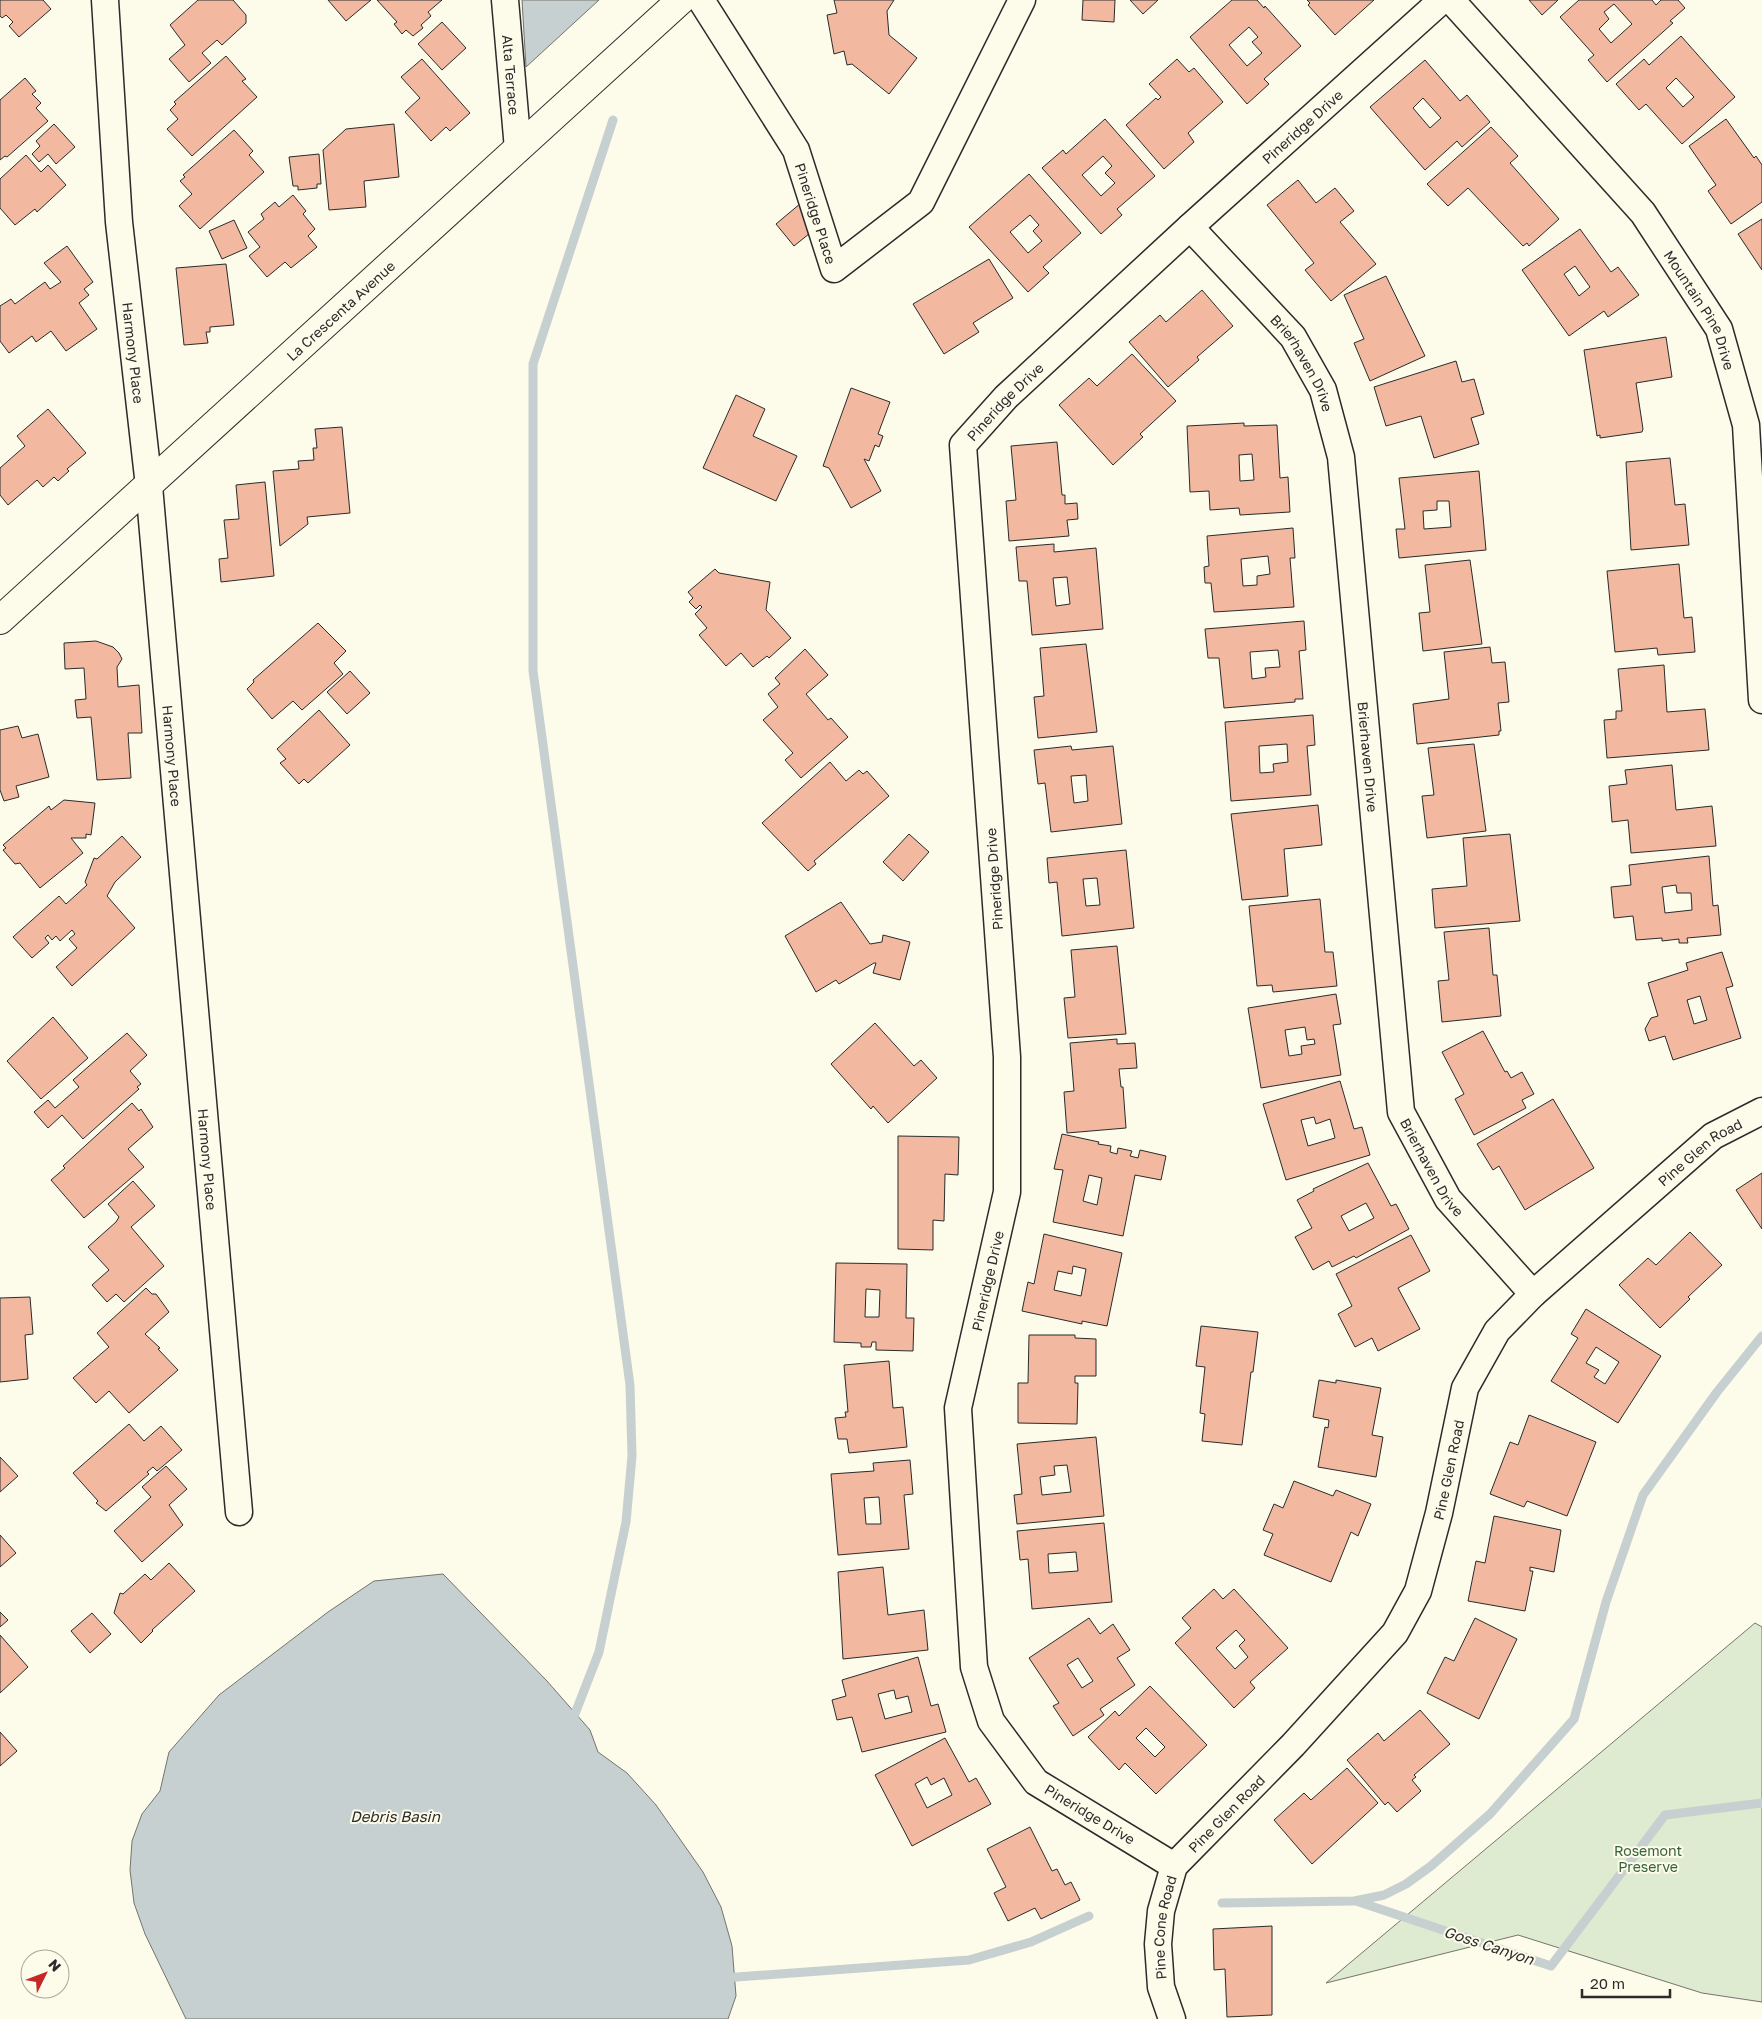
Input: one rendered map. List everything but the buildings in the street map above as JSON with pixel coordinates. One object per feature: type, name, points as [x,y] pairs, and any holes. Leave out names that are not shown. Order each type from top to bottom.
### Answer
[{"type":"street","name":"Harmony Place","points":[[104,0],[119,222],[149,486],[239,1512]]},
{"type":"street","name":"Alta Terrace","points":[[505,0],[518,149]]},
{"type":"street","name":"La Crescenta Avenue","points":[[0,620],[681,0]]},
{"type":"street","name":"Pineridge Place","points":[[701,0],[796,150],[834,269],[921,202],[1022,0]]},
{"type":"street","name":"Pineridge Drive","points":[[1174,1866],[1036,1782],[991,1721],[974,1667],[958,1408],[1007,1192],[1007,1067],[962,445],[1006,397],[1190,227],[1442,0]]},
{"type":"street","name":"Mountain Pine Drive","points":[[1451,0],[1643,213],[1719,329],[1746,425],[1762,700]]},
{"type":"street","name":"Brierhaven Drive","points":[[1190,227],[1294,337],[1323,390],[1341,457],[1401,1112],[1448,1199],[1533,1294]]},
{"type":"street","name":"Pine Glen Road","points":[[1174,1866],[1294,1745],[1395,1633],[1418,1591],[1439,1513],[1465,1388],[1497,1331],[1533,1294],[1713,1136],[1762,1111]]},
{"type":"street","name":"Pine Cone Road","points":[[1172,2019],[1161,1987],[1158,1944],[1161,1912],[1174,1866]]},
{"type":"green space","name":"Rosemont Preserve","points":[[1755,1623],[1762,1627],[1762,2002],[1702,1993],[1518,1935],[1326,1983]]},
{"type":"water","points":[[522,0],[599,0],[526,67]]},
{"type":"water","name":"Debris Basin","points":[[443,1574],[547,1681],[590,1730],[598,1752],[627,1773],[656,1805],[703,1872],[721,1907],[732,1946],[736,1996],[728,2019],[186,2019],[145,1934],[134,1903],[130,1870],[132,1841],[142,1814],[160,1791],[169,1752],[219,1695],[328,1612],[374,1581]]},
{"type":"waterway","points":[[571,1724],[599,1652],[626,1522],[632,1456],[630,1385],[533,671],[533,364],[613,120]]},
{"type":"waterway","points":[[1222,1903],[1354,1901],[1384,1895],[1406,1884],[1431,1866],[1490,1814],[1574,1719],[1606,1602],[1643,1495],[1717,1392],[1762,1336]]},
{"type":"waterway","name":"Goss Canyon","points":[[1356,1901],[1551,1966],[1665,1815],[1762,1803]]},
{"type":"waterway","points":[[723,1978],[969,1960],[1031,1942],[1089,1916]]}]
